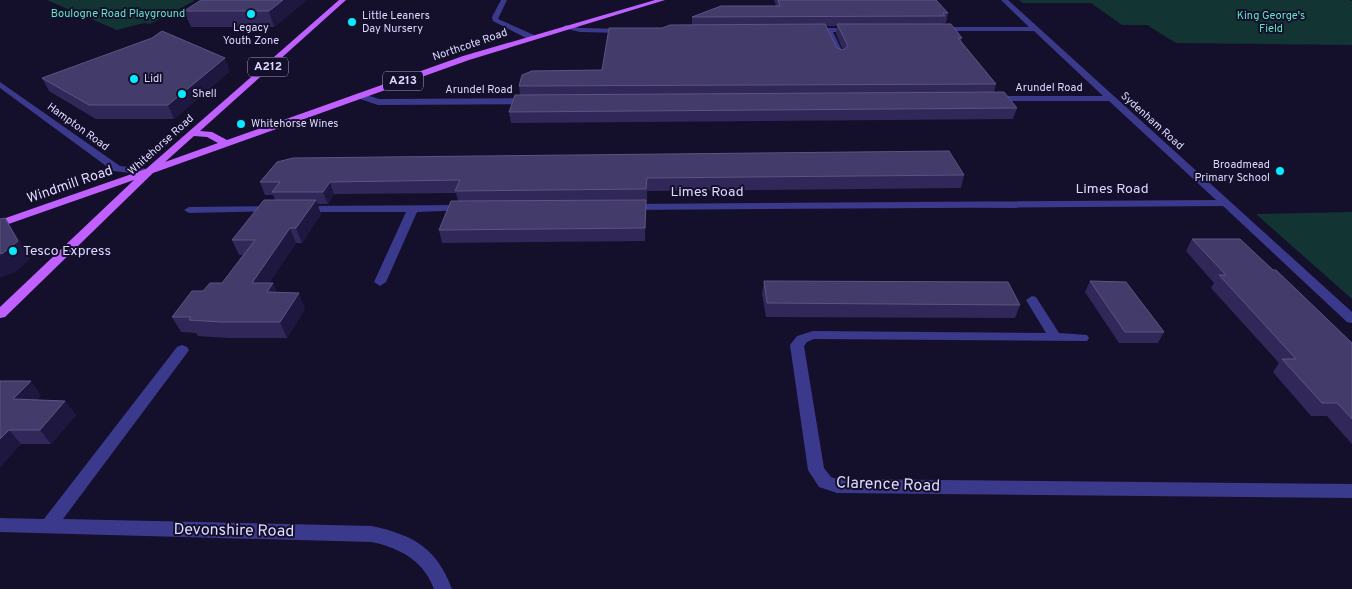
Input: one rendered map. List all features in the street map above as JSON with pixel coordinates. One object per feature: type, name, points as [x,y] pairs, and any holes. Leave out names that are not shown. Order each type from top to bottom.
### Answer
[{"type":"main road","name":"Whitehorse Road","points":[[0,314],[148,172],[343,0]]},
{"type":"main road","name":"Northcote Road","points":[[148,172],[466,58],[531,37],[662,0]]},
{"type":"main road","points":[[192,133],[209,134],[227,144]]},
{"type":"main road","name":"Windmill Road","points":[[0,224],[148,172]]},
{"type":"street","points":[[504,0],[495,20],[531,37]]},
{"type":"street","name":"Sydenham Road","points":[[1004,0],[1352,319]]},
{"type":"street","points":[[566,27],[580,30],[630,30]]},
{"type":"street","points":[[927,29],[1036,29]]},
{"type":"street","points":[[800,30],[858,30]]},
{"type":"street","points":[[828,30],[841,57]]},
{"type":"street","name":"Hampton Road","points":[[0,84],[117,169],[148,172]]},
{"type":"street","name":"Arundel Road","points":[[360,96],[378,102],[544,101]]},
{"type":"street","name":"Arundel Road","points":[[984,99],[1110,98]]},
{"type":"street","name":"Limes Road","points":[[620,207],[1224,203]]},
{"type":"street","points":[[189,210],[472,208]]},
{"type":"street","points":[[380,282],[413,209]]},
{"type":"street","points":[[1032,300],[1055,337]]},
{"type":"street","name":"Clarence Road","points":[[1082,338],[813,335],[802,339],[797,345],[816,470],[826,482],[837,486],[1352,491]]},
{"type":"street","points":[[48,526],[182,350]]},
{"type":"street","name":"Devonshire Road","points":[[0,525],[372,534],[390,537],[413,548],[432,564],[440,578],[443,589]]},
{"type":"green space","name":"Boulogne Road Playground","points":[[47,0],[194,1],[150,24],[144,23],[117,30]]},
{"type":"green space","name":"King George's Field","points":[[1019,0],[1348,0],[1352,1],[1352,45],[1176,43],[1147,25],[1122,25],[1091,3],[1023,3]]},
{"type":"green space","points":[[1352,212],[1352,299],[1256,214]]},
{"type":"building","points":[[201,0],[283,0],[269,11],[184,11]]},
{"type":"building","points":[[778,0],[936,0],[948,13],[943,13],[945,16],[692,17],[721,6],[780,6]]},
{"type":"building","points":[[825,24],[837,48],[843,50],[848,46],[837,24],[951,24],[962,38],[958,38],[996,84],[519,86],[522,75],[532,71],[602,70],[609,28],[662,28],[670,25]]},
{"type":"building","points":[[162,31],[225,58],[168,105],[89,105],[42,78],[152,38]]},
{"type":"building","points":[[1004,92],[1017,108],[509,112],[515,95]]},
{"type":"building","points":[[949,151],[964,175],[647,178],[646,189],[455,191],[460,180],[330,182],[323,192],[272,192],[280,182],[260,182],[277,162],[293,158]]},
{"type":"building","points":[[264,200],[316,200],[296,228],[290,228],[252,283],[273,283],[267,292],[299,293],[280,322],[221,322],[189,320],[191,317],[172,317],[192,291],[203,291],[210,283],[222,283],[255,240],[232,240]]},
{"type":"building","points":[[646,200],[645,228],[439,230],[451,201]]},
{"type":"building","points":[[5,218],[18,241],[0,254],[0,219]]},
{"type":"building","points":[[1192,239],[1240,239],[1273,270],[1276,270],[1352,343],[1352,419],[1337,403],[1322,403],[1282,359],[1296,359],[1219,275],[1226,275]]},
{"type":"building","points":[[764,281],[1008,282],[1020,305],[767,303]]},
{"type":"building","points":[[1090,281],[1126,282],[1164,332],[1125,332]]},
{"type":"building","points":[[0,381],[31,381],[13,399],[65,401],[40,430],[9,430],[0,439]]},
{"type":"place","name":"Legacy Youth Zone","points":[[251,14]]},
{"type":"place","name":"Little Leaners Day Nursery","points":[[352,22]]},
{"type":"place","name":"Lidl","points":[[134,79]]},
{"type":"place","name":"Shell","points":[[182,94]]},
{"type":"place","name":"Whitehorse Wines","points":[[241,124]]},
{"type":"place","name":"Broadmead Primary School","points":[[1280,171]]},
{"type":"place","name":"Tesco Express","points":[[13,251]]}]
